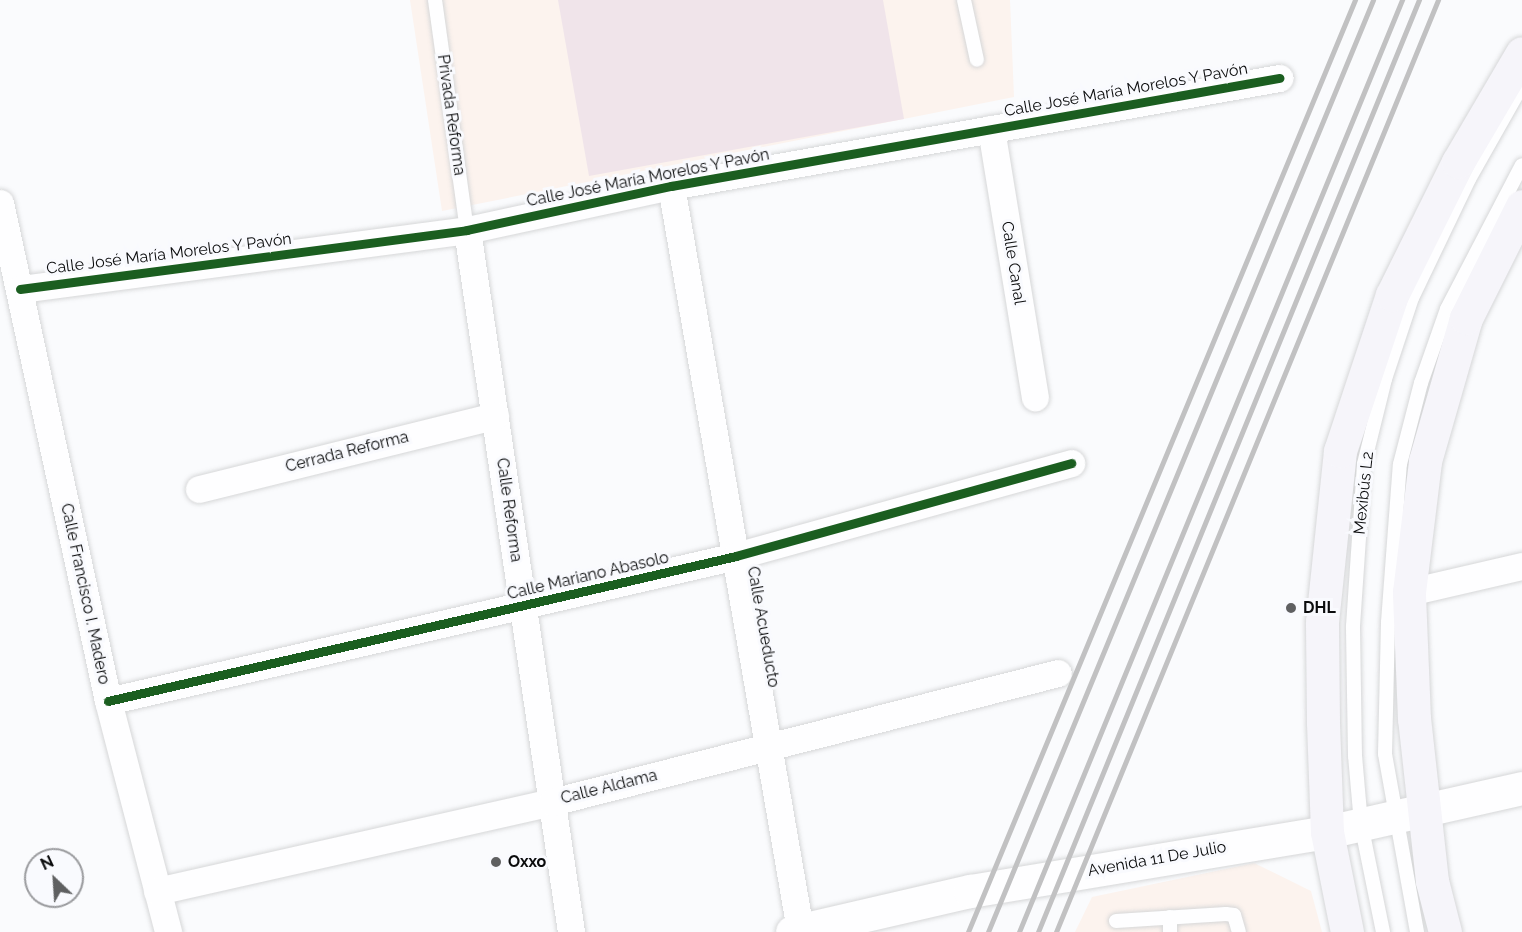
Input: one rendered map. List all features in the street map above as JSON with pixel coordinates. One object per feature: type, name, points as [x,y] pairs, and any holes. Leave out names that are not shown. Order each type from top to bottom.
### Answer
[{"type":"main road","points":[[1347,932],[1327,832],[1322,622],[1340,451],[1392,295],[1458,162],[1522,53]]},
{"type":"main road","points":[[1445,932],[1432,881],[1414,719],[1409,592],[1425,461],[1466,318],[1522,206]]},
{"type":"street","name":"Calle José María Morelos Y Pavón","points":[[20,289],[467,230],[671,186],[1279,78]]},
{"type":"street","name":"Calle Canal","points":[[991,129],[1035,397]]},
{"type":"street","name":"Calle Acueducto","points":[[671,186],[768,746],[796,931]]},
{"type":"street","name":"Calle Francisco I. Madero","points":[[0,203],[108,701],[168,932]]},
{"type":"street","name":"Calle Reforma","points":[[467,230],[571,932]]},
{"type":"street","name":"Cerrada Reforma","points":[[199,489],[495,416]]},
{"type":"street","name":"Calle Mariano Abasolo","points":[[108,701],[736,556],[1071,463]]},
{"type":"street","points":[[1409,592],[1522,566]]},
{"type":"street","name":"Calle Aldama","points":[[157,891],[552,802],[1058,673]]},
{"type":"street","name":"Avenida 11 De Julio","points":[[796,931],[1008,884],[1327,832],[1522,788]]},
{"type":"lane","name":"Privada Reforma","points":[[435,0],[467,230]]},
{"type":"lane","points":[[964,0],[977,60]]},
{"type":"lane","name":"Mexibús L2","points":[[1383,932],[1361,824],[1354,756],[1353,626],[1364,464],[1385,379],[1412,298],[1469,179],[1522,85]]},
{"type":"lane","name":"Mexibús L2","points":[[1417,932],[1393,816],[1385,754],[1388,622],[1400,464],[1421,383],[1448,309],[1522,165]]},
{"type":"lane","points":[[0,263],[20,289]]},
{"type":"lane","points":[[1116,921],[1234,915],[1239,932]]},
{"type":"lane","points":[[1170,917],[1170,932]]},
{"type":"shaded area","points":[[410,0],[1010,0],[1014,97],[442,211]]},
{"type":"shaded area","points":[[1254,863],[1311,891],[1322,932],[1075,932],[1092,897]]},
{"type":"building","points":[[558,0],[883,0],[904,119],[589,176]]},
{"type":"railway","points":[[968,932],[1355,0]]},
{"type":"railway","points":[[988,932],[1373,0]]},
{"type":"railway","points":[[1019,932],[1402,0]]},
{"type":"railway","points":[[1038,932],[1419,0]]},
{"type":"railway","points":[[1056,932],[1438,0]]},
{"type":"cycle path","points":[[20,289],[467,230],[671,186],[1279,78]]},
{"type":"cycle path","points":[[108,701],[736,556],[1071,463]]},
{"type":"place","name":"DHL","points":[[1291,608]]},
{"type":"place","name":"Oxxo","points":[[496,862]]}]
